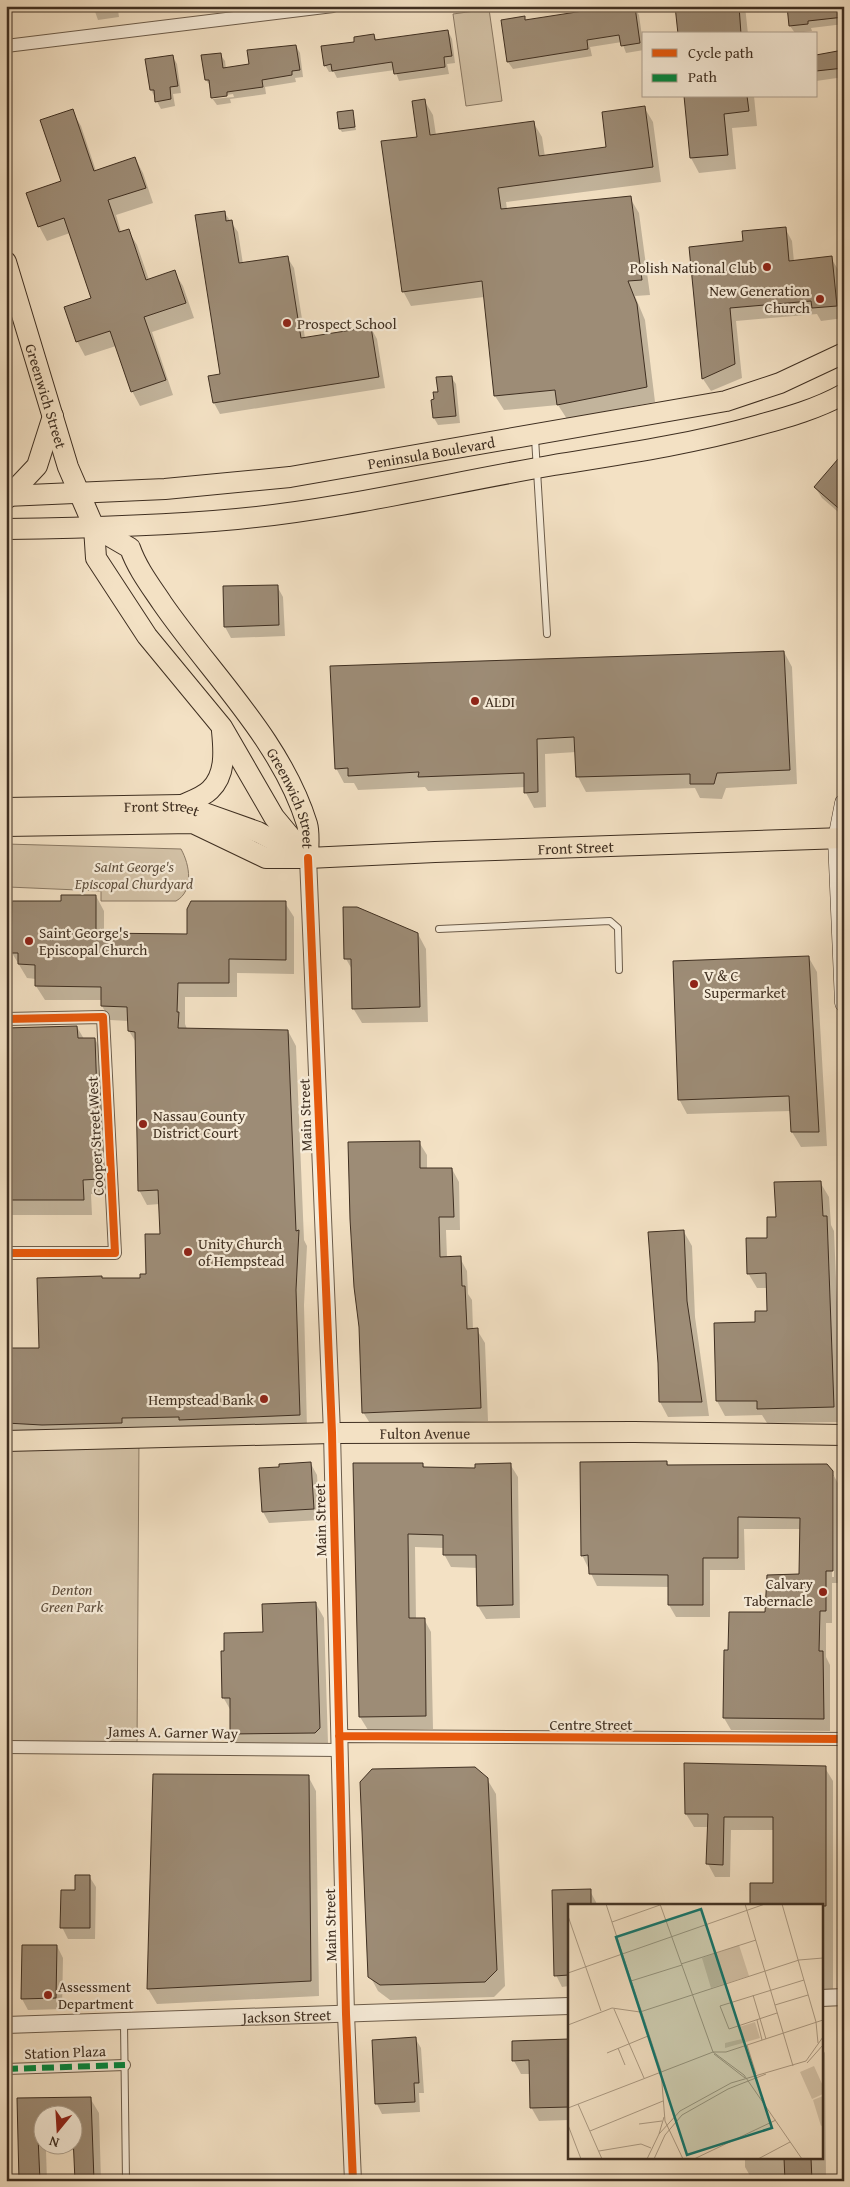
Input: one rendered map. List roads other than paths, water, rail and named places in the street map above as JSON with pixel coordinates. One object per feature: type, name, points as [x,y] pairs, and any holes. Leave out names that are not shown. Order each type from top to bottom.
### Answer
[{"type":"main road","name":"Greenwich Street","points":[[6,262],[68,467],[94,528],[96,558],[147,636],[222,727],[274,817],[308,858]]},
{"type":"main road","name":"Peninsula Boulevard","points":[[8,497],[165,489],[290,477],[726,400],[780,383],[844,353]]},
{"type":"main road","points":[[6,529],[94,528],[238,519],[326,508],[538,468],[698,441],[782,418],[838,399]]},
{"type":"main road","points":[[8,497],[37,466],[53,416]]},
{"type":"main road","name":"Greenwich Street","points":[[94,528],[130,548],[135,563],[181,630],[251,718],[287,778],[308,826],[308,858]]},
{"type":"main road","points":[[182,805],[209,791],[218,780],[224,758],[222,727]]},
{"type":"main road","points":[[844,803],[840,838],[844,1003]]},
{"type":"main road","name":"Front Street","points":[[6,808],[182,805],[258,832],[308,858]]},
{"type":"main road","name":"Front Street","points":[[6,826],[193,823],[266,858],[840,838]]},
{"type":"main road","name":"Fulton Avenue","points":[[6,1441],[332,1433],[634,1432],[844,1435]]},
{"type":"street","points":[[6,46],[333,6]]},
{"type":"street","name":"Main Street","points":[[308,858],[332,1433],[346,2014],[353,2181]]},
{"type":"street","name":"Cooper Street West","points":[[6,1019],[103,1017],[115,1253],[6,1253]]},
{"type":"street","name":"Centre Street","points":[[339,1743],[844,1739]]},
{"type":"street","name":"James A. Garner Way","points":[[6,1747],[339,1743]]},
{"type":"street","points":[[822,1998],[844,1997]]},
{"type":"street","name":"Jackson Street","points":[[6,2025],[568,2006]]},
{"type":"street","name":"Station Plaza","points":[[6,2069],[125,2065]]},
{"type":"lane","points":[[534,434],[538,468],[547,634]]},
{"type":"lane","points":[[439,929],[610,921],[618,928],[619,970]]},
{"type":"lane","name":"Station Plaza","points":[[124,2021],[126,2181]]},
{"type":"place","name":"Polish National Club","points":[[767,267]]},
{"type":"place","name":"New Generation Church","points":[[820,299]]},
{"type":"place","name":"Prospect School","points":[[287,323]]},
{"type":"place","name":"ALDI","points":[[475,701]]},
{"type":"place","name":"Saint George's Episcopal Church","points":[[29,941]]},
{"type":"place","name":"V & C Supermarket","points":[[694,984]]},
{"type":"place","name":"Nassau County District Court","points":[[143,1124]]},
{"type":"place","name":"Unity Church of Hempstead","points":[[188,1252]]},
{"type":"place","name":"Hempstead Bank","points":[[264,1399]]},
{"type":"place","name":"Calvary Tabernacle","points":[[823,1592]]},
{"type":"place","name":"Assessment Department","points":[[48,1995]]},
{"type":"park label","name":"Saint George's Episcopal Churdyard","points":[[134,874]]},
{"type":"park label","name":"Denton Green Park","points":[[72,1598]]}]
